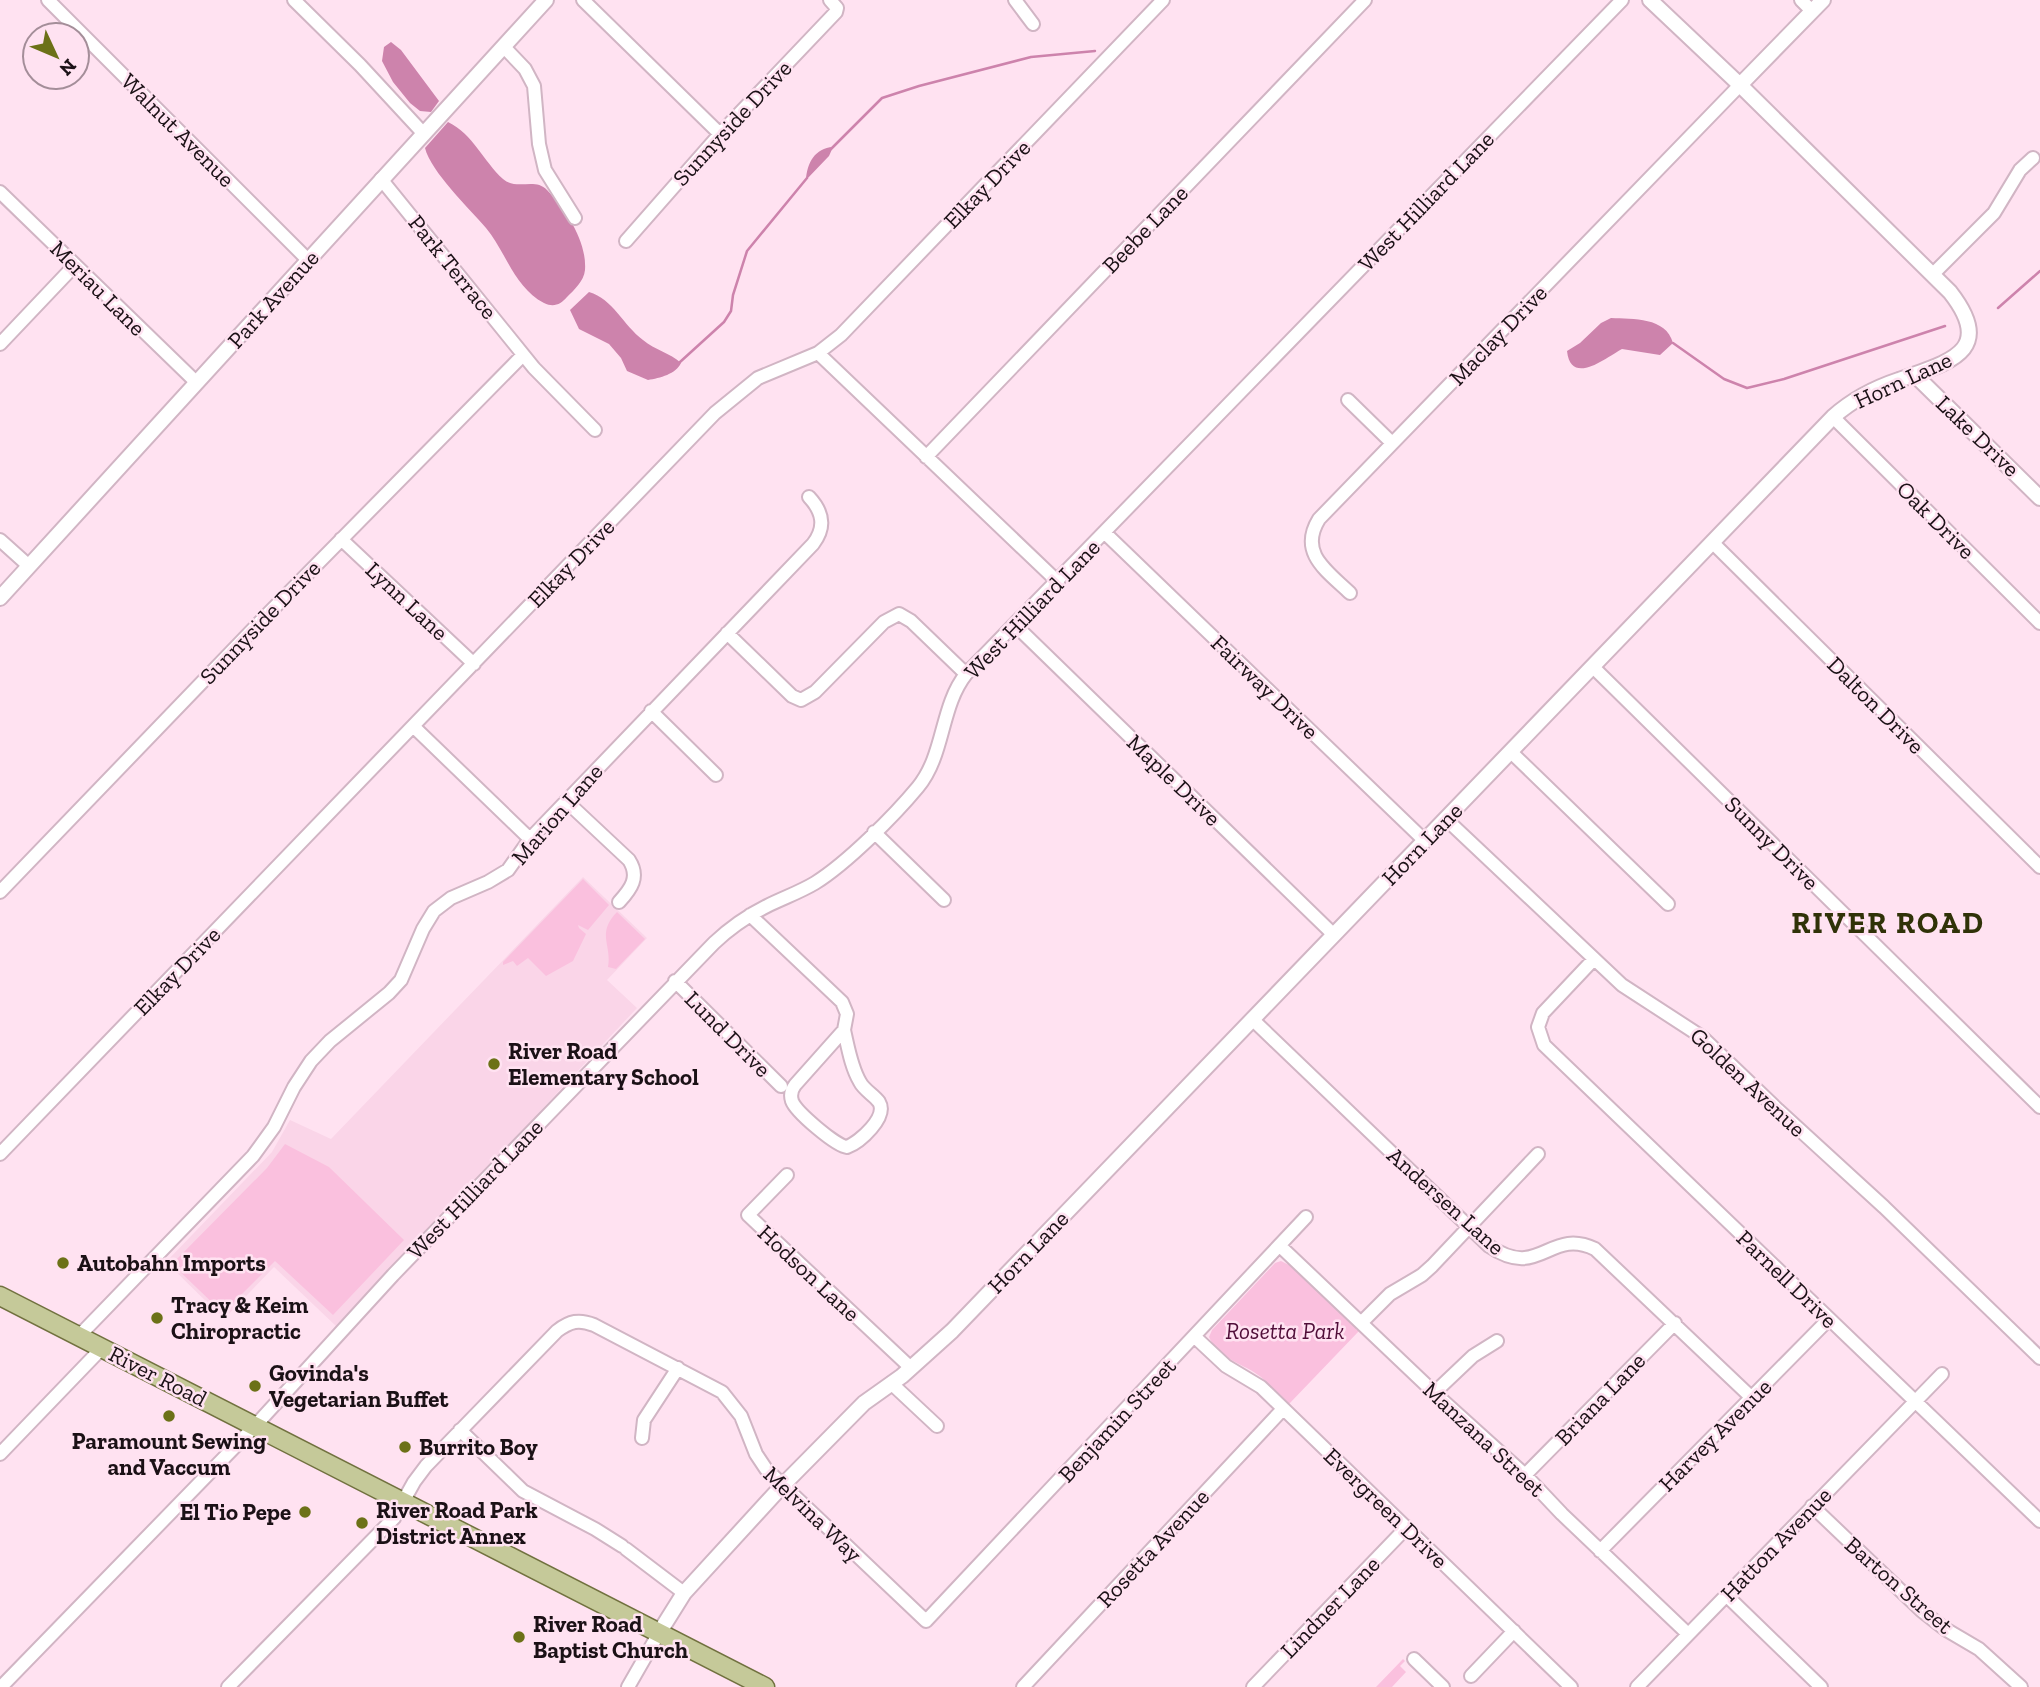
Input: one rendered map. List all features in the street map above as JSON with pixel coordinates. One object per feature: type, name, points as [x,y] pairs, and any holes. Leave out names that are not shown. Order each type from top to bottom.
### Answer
[{"type":"main road","name":"River Road","points":[[0,1296],[765,1687]]},
{"type":"street","name":"Walnut Avenue","points":[[48,0],[308,260]]},
{"type":"street","points":[[295,0],[424,133]]},
{"type":"street","name":"Park Avenue","points":[[0,598],[546,0]]},
{"type":"street","points":[[583,0],[720,134]]},
{"type":"street","points":[[1015,0],[1033,24]]},
{"type":"street","name":"Elkay Drive","points":[[0,1154],[721,408],[758,378],[818,353],[851,325],[1163,0]]},
{"type":"street","name":"Beebe Lane","points":[[926,457],[1365,0]]},
{"type":"street","name":"West Hilliard Lane","points":[[1,1687],[255,1426],[374,1295],[675,981],[721,936],[750,915],[816,882],[913,794],[926,775],[937,750],[953,696],[966,674],[1622,0]]},
{"type":"street","name":"Horn Lane","points":[[659,1633],[684,1593],[782,1486],[864,1403],[911,1368],[951,1331],[1833,417],[1857,399],[1954,358],[1964,350],[1969,334],[1963,311],[1950,292],[1650,0]]},
{"type":"street","points":[[1740,85],[1818,5],[1801,0]]},
{"type":"street","name":"Sunnyside Drive","points":[[626,241],[720,134],[836,12],[833,3]]},
{"type":"street","points":[[504,47],[524,69],[534,86],[539,144],[545,170],[575,218]]},
{"type":"street","name":"Maclay Drive","points":[[1350,593],[1316,560],[1312,550],[1312,534],[1319,519],[1740,85]]},
{"type":"street","points":[[1933,274],[1994,212],[2020,170],[2032,158]]},
{"type":"street","name":"Park Terrace","points":[[381,179],[523,355],[595,430]]},
{"type":"street","name":"Meriau Lane","points":[[0,192],[196,383]]},
{"type":"street","points":[[0,344],[75,265]]},
{"type":"street","points":[[818,353],[1058,582]]},
{"type":"street","name":"Sunnyside Drive","points":[[0,892],[523,355]]},
{"type":"street","name":"Lake Drive","points":[[1915,375],[2040,498]]},
{"type":"street","points":[[1348,400],[1392,443]]},
{"type":"street","name":"Oak Drive","points":[[1833,417],[2040,623]]},
{"type":"street","name":"Marion Lane","points":[[79,1336],[253,1156],[274,1127],[294,1087],[330,1041],[396,986],[406,971],[423,929],[434,911],[451,898],[508,870],[530,839],[817,538],[822,517],[819,509],[808,497]]},
{"type":"street","name":"Fairway Drive","points":[[1105,533],[1425,841]]},
{"type":"street","name":"Lynn Lane","points":[[341,539],[474,664]]},
{"type":"street","points":[[0,540],[29,566]]},
{"type":"street","name":"Dalton Drive","points":[[1713,543],[2040,867]]},
{"type":"street","points":[[727,633],[802,704],[884,622],[903,610],[966,674]]},
{"type":"street","name":"Maple Drive","points":[[1015,625],[1334,935]]},
{"type":"street","name":"Sunny Drive","points":[[1593,667],[2040,1107]]},
{"type":"street","points":[[651,711],[716,775]]},
{"type":"street","points":[[413,726],[530,839]]},
{"type":"street","points":[[1511,752],[1668,904]]},
{"type":"street","points":[[566,801],[634,867],[635,880],[619,902]]},
{"type":"street","name":"Golden Avenue","points":[[1447,820],[1634,994],[1702,1037],[1884,1206],[2040,1358]]},
{"type":"street","points":[[874,832],[944,900]]},
{"type":"street","points":[[750,915],[842,1002],[847,1014],[844,1030],[859,1082],[880,1104],[881,1110],[877,1121],[847,1147],[837,1144],[805,1115],[792,1101],[791,1095],[795,1084],[844,1030]]},
{"type":"street","name":"Parnell Drive","points":[[1594,959],[1547,1008],[1540,1019],[1538,1032],[1544,1045],[2040,1521]]},
{"type":"street","name":"Lund Drive","points":[[675,981],[781,1086]]},
{"type":"street","name":"Andersen Lane","points":[[1252,1019],[1489,1246],[1509,1258],[1528,1259],[1559,1245],[1585,1244],[1595,1249],[1752,1398]]},
{"type":"street","points":[[1361,1323],[1390,1294],[1422,1275],[1538,1154]]},
{"type":"street","name":"Hodson Lane","points":[[787,1175],[748,1215],[911,1368]]},
{"type":"street","name":"Benjamin Street","points":[[926,1622],[1306,1217]]},
{"type":"street","name":"Manzana Street","points":[[1279,1246],[1525,1475],[1688,1634]]},
{"type":"street","name":"Harvey Avenue","points":[[1601,1551],[1829,1319]]},
{"type":"street","name":"Melvina Way","points":[[460,1430],[557,1331],[570,1322],[579,1321],[594,1325],[714,1387],[730,1399],[741,1416],[759,1461],[926,1622]]},
{"type":"street","name":"Briana Lane","points":[[1525,1475],[1675,1323]]},
{"type":"street","name":"Evergreen Drive","points":[[1195,1336],[1222,1362],[1254,1381],[1571,1687]]},
{"type":"street","points":[[1434,1393],[1473,1356],[1497,1341]]},
{"type":"street","points":[[0,1454],[102,1348]]},
{"type":"street","points":[[642,1438],[644,1420],[678,1368]]},
{"type":"street","name":"Hatton Avenue","points":[[1637,1687],[1942,1374]]},
{"type":"street","points":[[891,1383],[937,1426]]},
{"type":"street","name":"Rosetta Avenue","points":[[1023,1687],[1283,1409]]},
{"type":"street","points":[[228,1687],[394,1518],[420,1472],[460,1430],[523,1491],[595,1529],[684,1593]]},
{"type":"street","name":"Barton Street","points":[[1812,1506],[1922,1611],[1989,1657],[2021,1687]]},
{"type":"street","name":"Lindner Lane","points":[[1253,1687],[1407,1527]]},
{"type":"street","points":[[1726,1595],[1821,1687]]},
{"type":"street","points":[[1471,1676],[1514,1631]]},
{"type":"street","points":[[628,1687],[659,1633]]},
{"type":"street","points":[[1414,1659],[1443,1687]]},
{"type":"shaded area","points":[[391,42],[401,50],[439,101],[431,112],[420,111],[393,82],[382,61],[384,47]]},
{"type":"shaded area","points":[[448,122],[471,141],[503,179],[514,184],[542,186],[568,216],[583,248],[585,270],[578,285],[560,303],[544,303],[525,288],[493,237],[435,168],[425,148]]},
{"type":"shaded area","points":[[833,147],[829,156],[806,180],[808,168],[817,153]]},
{"type":"shaded area","points":[[589,292],[605,300],[643,340],[681,363],[679,367],[667,375],[648,380],[627,371],[621,358],[609,344],[579,329],[570,310]]},
{"type":"shaded area","points":[[1611,318],[1638,319],[1656,324],[1663,328],[1673,343],[1660,355],[1622,349],[1599,363],[1582,368],[1575,367],[1570,362],[1567,351]]},
{"type":"shaded area","name":"River Road Elementary School","points":[[583,877],[647,938],[607,980],[637,1008],[337,1327],[274,1267],[224,1319],[166,1262],[272,1152],[290,1120],[331,1139]]},
{"type":"green space","points":[[583,879],[609,905],[588,930],[578,925],[586,934],[573,961],[546,976],[528,958],[517,966],[513,961],[503,965],[503,962]]},
{"type":"green space","points":[[617,912],[645,939],[616,969],[608,967],[606,933]]},
{"type":"green space","points":[[285,1144],[329,1167],[404,1240],[333,1315],[275,1261],[223,1313],[172,1264],[267,1168]]},
{"type":"green space","name":"Rosetta Park","points":[[1281,1261],[1289,1265],[1359,1331],[1289,1404],[1255,1372],[1219,1351],[1209,1337],[1212,1330],[1275,1263]]},
{"type":"green space","points":[[1403,1659],[1405,1661],[1400,1666],[1406,1672],[1392,1687],[1376,1687]]},
{"type":"waterway","points":[[831,149],[882,98],[1031,57],[1095,51]]},
{"type":"waterway","points":[[680,362],[724,322],[731,311],[733,295],[747,251],[807,178]]},
{"type":"waterway","points":[[1998,308],[2040,271]]},
{"type":"waterway","points":[[1673,343],[1724,379],[1747,388],[1784,379],[1945,326]]},
{"type":"place","name":"River Road Elementary School","points":[[494,1064]]},
{"type":"place","name":"Autobahn Imports","points":[[63,1263]]},
{"type":"place","name":"Tracy & Keim Chiropractic","points":[[157,1318]]},
{"type":"place","name":"Govinda's Vegetarian Buffet","points":[[255,1386]]},
{"type":"place","name":"Paramount Sewing and Vaccum","points":[[169,1416]]},
{"type":"place","name":"Burrito Boy","points":[[405,1447]]},
{"type":"place","name":"El Tio Pepe","points":[[305,1512]]},
{"type":"place","name":"River Road Park District Annex","points":[[362,1523]]},
{"type":"place","name":"River Road Baptist Church","points":[[519,1637]]},
{"type":"district","name":"RIVER ROAD","points":[[1888,923]]}]
